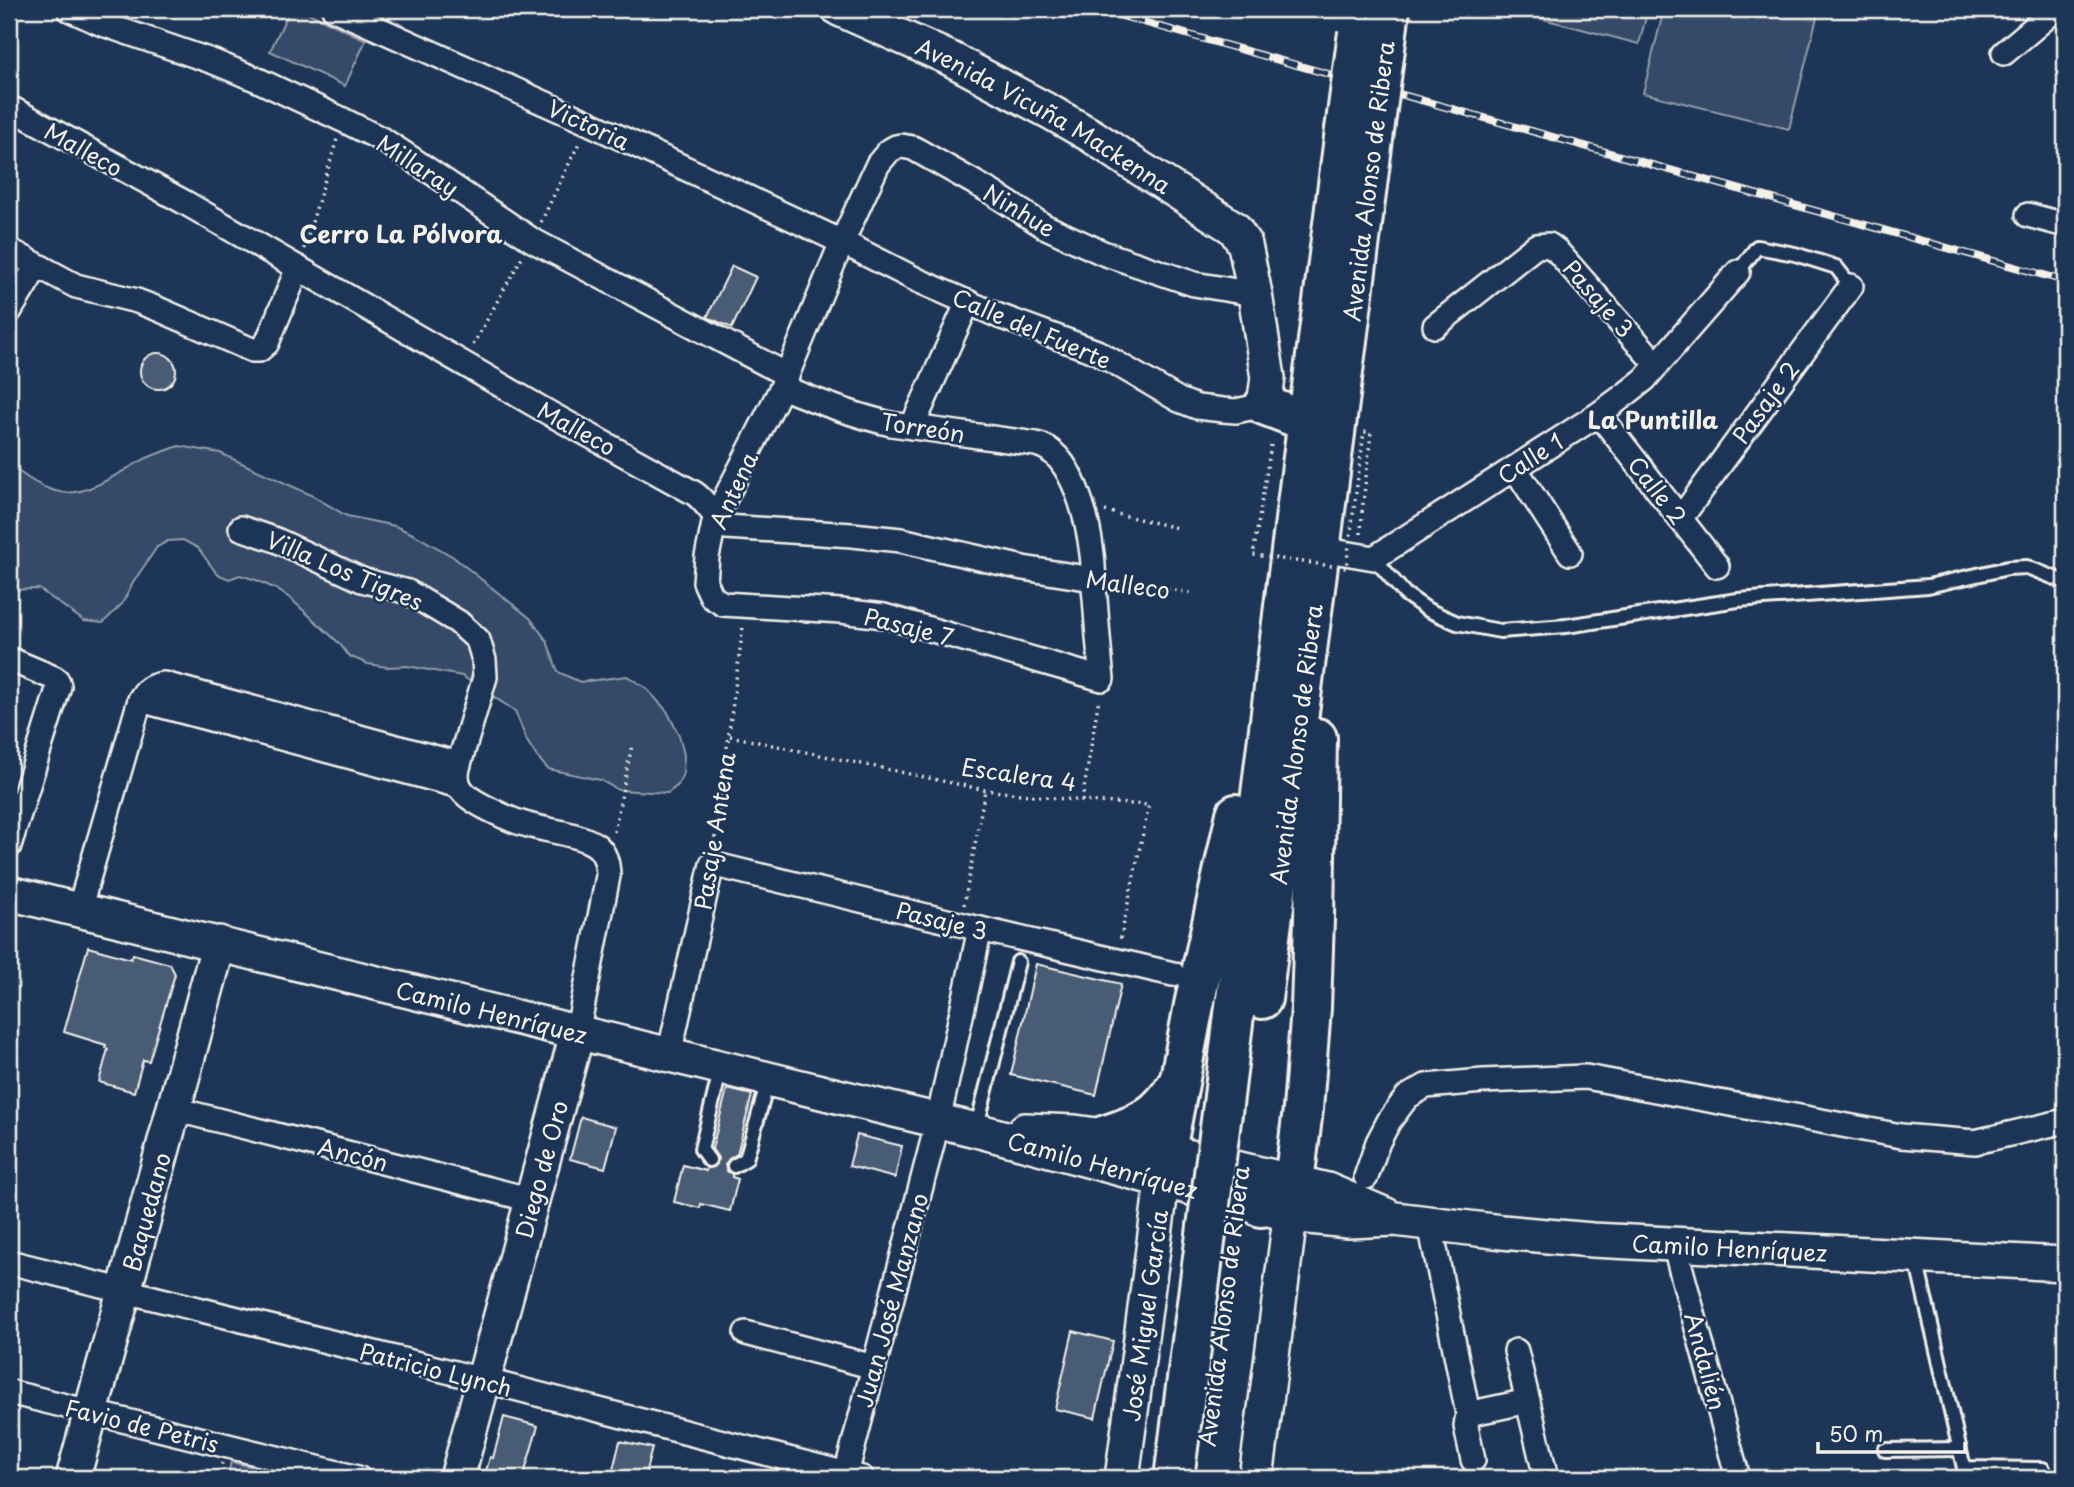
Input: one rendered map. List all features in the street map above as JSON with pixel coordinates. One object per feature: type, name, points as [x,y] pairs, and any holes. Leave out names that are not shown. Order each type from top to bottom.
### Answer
[{"type":"highway","name":"Avenida Alonso de Ribera","points":[[1201,1478],[1257,1212],[1234,1114],[1308,570],[1374,23]]},
{"type":"highway","name":"Avenida Alonso de Ribera","points":[[1308,570],[1308,422],[1359,134]]},
{"type":"highway","points":[[1264,405],[1308,422]]},
{"type":"highway","points":[[1175,1164],[1180,1081],[1247,764],[1264,702],[1308,570]]},
{"type":"highway","points":[[1257,1212],[1303,1109],[1309,1034],[1314,919],[1318,652],[1308,570]]},
{"type":"highway","points":[[1107,1151],[1128,1129],[1152,1116],[1180,1081]]},
{"type":"highway","name":"Avenida Alonso de Ribera","points":[[1174,1478],[1257,1212]]},
{"type":"main road","name":"Avenida Vicuña Mackenna","points":[[839,9],[949,58],[1092,135],[1226,222],[1240,236],[1248,256],[1255,294]]},
{"type":"main road","points":[[1255,294],[1268,378],[1264,405]]},
{"type":"main road","name":"Camilo Henríquez","points":[[9,893],[668,1055],[716,1083],[764,1095],[938,1121],[976,1130],[1048,1130],[1107,1151],[1175,1164],[1257,1212],[1335,1193],[1395,1219],[1564,1238],[2065,1264]]},
{"type":"main road","name":"Baquedano","points":[[73,1478],[219,943]]},
{"type":"main road","name":"Diego de Oro","points":[[457,1478],[577,1034]]},
{"type":"main road","points":[[1107,1151],[1141,1207],[1154,1240]]},
{"type":"main road","name":"José Miguel García","points":[[1122,1478],[1154,1240],[1175,1164]]},
{"type":"main road","points":[[1256,1478],[1257,1212]]},
{"type":"street","name":"Millaray","points":[[69,9],[100,23],[225,67],[343,120],[391,146],[531,240],[784,381]]},
{"type":"street","name":"Victoria","points":[[334,9],[589,123],[842,242]]},
{"type":"street","points":[[2004,53],[2049,11]]},
{"type":"street","name":"Malleco","points":[[9,107],[184,202],[538,407],[694,493],[726,527],[901,540],[1023,568],[1093,579]]},
{"type":"street","name":"Ninhue","points":[[842,242],[883,156],[896,147],[907,146],[981,186],[1044,226],[1103,253],[1194,284],[1255,294]]},
{"type":"street","points":[[2028,215],[2065,225]]},
{"type":"street","name":"Calle del Fuerte","points":[[842,242],[968,302],[1097,352],[1188,404],[1236,411],[1264,405]]},
{"type":"street","name":"Antena","points":[[712,597],[705,582],[706,557],[715,518],[784,381],[842,242]]},
{"type":"street","name":"Pasaje 3","points":[[1435,326],[1536,246],[1549,245],[1657,365]]},
{"type":"street","points":[[9,250],[76,286],[137,301],[252,350],[259,350],[267,342],[298,268]]},
{"type":"street","points":[[9,312],[37,266]]},
{"type":"street","name":"Calle 1","points":[[1374,558],[1599,414],[1645,379],[1738,272]]},
{"type":"street","name":"Pasaje 2","points":[[1680,519],[1851,286]]},
{"type":"street","points":[[912,427],[968,302]]},
{"type":"street","name":"Torreón","points":[[784,381],[861,416],[891,424],[1044,445],[1061,461],[1082,506]]},
{"type":"street","name":"Calle 2","points":[[1599,414],[1717,566]]},
{"type":"street","points":[[1515,468],[1570,553]]},
{"type":"street","points":[[1082,506],[1091,548],[1102,679]]},
{"type":"street","name":"Villa Los Tigres","points":[[241,528],[276,540],[362,580],[408,592],[458,622],[478,640],[484,660],[485,677],[459,775]]},
{"type":"street","points":[[1308,570],[1374,558]]},
{"type":"street","name":"Pasaje 7","points":[[712,597],[723,604],[884,616],[1102,679]]},
{"type":"street","points":[[9,659],[54,678],[60,686],[9,846]]},
{"type":"street","points":[[79,910],[140,700],[150,687],[164,684],[459,775]]},
{"type":"street","name":"Diego de Oro","points":[[459,775],[470,799],[500,815],[530,826],[584,839],[595,845],[604,855],[608,876],[577,1034]]},
{"type":"street","name":"Pasaje 3","points":[[712,864],[1173,974]]},
{"type":"street","name":"Pasaje Antena","points":[[668,1055],[712,864]]},
{"type":"street","name":"Juan José Manzano","points":[[851,1477],[874,1367],[938,1121],[970,927]]},
{"type":"street","points":[[1367,1177],[1388,1121],[1407,1097],[1426,1086],[1483,1081],[1586,1077],[1902,1136],[1975,1142],[2065,1121]]},
{"type":"street","name":"Ancón","points":[[174,1109],[532,1200]]},
{"type":"street","points":[[1430,1224],[1468,1414],[1466,1426],[1473,1460]]},
{"type":"street","name":"Andalién","points":[[1674,1244],[1738,1478]]},
{"type":"street","name":"Patricio Lynch","points":[[9,1262],[483,1380],[851,1477]]},
{"type":"street","points":[[746,1333],[874,1367]]},
{"type":"street","points":[[1517,1350],[1546,1478]]},
{"type":"street","name":"Favio de Petris","points":[[9,1392],[322,1474],[358,1478]]},
{"type":"street","points":[[1468,1414],[1528,1401]]},
{"type":"lane","points":[[1738,272],[1758,247],[1795,254],[1836,267],[1851,286]]},
{"type":"lane","points":[[1374,558],[1405,594],[1428,610],[1457,623],[1500,631],[1566,626],[1738,600],[1928,586],[2008,568],[2027,568],[2065,582]]},
{"type":"lane","points":[[976,1130],[1018,962]]},
{"type":"lane","points":[[709,1160],[701,1149],[711,1132],[716,1109],[716,1083]]},
{"type":"lane","points":[[734,1166],[746,1159],[746,1141],[752,1118],[764,1095]]},
{"type":"lane","points":[[1915,1256],[1964,1468],[2043,1469]]},
{"type":"lane","points":[[1885,1450],[1960,1449]]},
{"type":"path","points":[[9,21],[19,9]]},
{"type":"path","points":[[298,268],[343,120]]},
{"type":"path","points":[[1271,444],[1253,555],[1346,568],[1364,432],[1371,433],[1361,536]]},
{"type":"path","points":[[1082,506],[1177,528]]},
{"type":"path","name":"Malleco","points":[[1093,579],[1192,593]]},
{"type":"path","name":"Pasaje Antena","points":[[712,864],[746,605]]},
{"type":"path","points":[[1082,801],[1102,679]]},
{"type":"path","name":"Escalera 4","points":[[730,736],[985,790],[1082,801],[1149,805],[1116,961]]},
{"type":"path","points":[[614,831],[632,745]]},
{"type":"path","points":[[970,927],[985,790]]},
{"type":"shaded area","points":[[290,9],[300,9],[366,40],[345,86],[270,51]]},
{"type":"shaded area","points":[[1505,9],[1648,9],[1639,44]]},
{"type":"shaded area","points":[[1664,9],[1819,9],[1789,129],[1643,93]]},
{"type":"shaded area","points":[[179,446],[220,453],[311,495],[347,516],[395,526],[452,556],[530,618],[547,641],[558,672],[580,682],[627,676],[646,688],[667,711],[679,735],[684,755],[683,774],[678,785],[668,793],[618,790],[600,780],[548,769],[527,741],[515,711],[462,676],[407,666],[368,664],[349,656],[339,643],[291,599],[256,580],[240,575],[229,579],[217,574],[198,548],[183,540],[168,541],[157,547],[122,604],[103,623],[84,621],[39,589],[9,590],[9,464],[45,488],[74,492],[88,489],[144,460]]},
{"type":"shaded area","points":[[231,1462],[297,1478],[227,1478]]},
{"type":"building","points":[[732,266],[756,277],[732,328],[707,317]]},
{"type":"building","points":[[158,353],[170,359],[176,371],[170,383],[158,389],[146,383],[140,371],[146,359]]},
{"type":"building","points":[[88,947],[131,959],[133,954],[170,964],[175,974],[149,1061],[143,1060],[134,1092],[99,1082],[108,1049],[105,1048],[106,1045],[64,1032]]},
{"type":"building","points":[[1036,964],[1121,984],[1096,1095],[1011,1075]]},
{"type":"building","points":[[727,1089],[752,1095],[737,1154],[725,1165],[732,1177],[738,1179],[730,1211],[701,1204],[700,1208],[674,1202],[683,1165],[706,1171],[717,1164],[718,1158],[712,1149]]},
{"type":"building","points":[[581,1117],[616,1127],[605,1168],[570,1159]]},
{"type":"building","points":[[857,1135],[902,1146],[895,1178],[849,1166]]},
{"type":"building","points":[[1073,1331],[1113,1341],[1095,1418],[1055,1409]]},
{"type":"building","points":[[504,1417],[538,1426],[523,1478],[484,1478],[490,1457],[493,1458]]},
{"type":"building","points":[[620,1441],[652,1448],[644,1478],[611,1478]]},
{"type":"railway","points":[[1097,9],[2065,281]]},
{"type":"district","name":"Cerro La Pólvora","points":[[401,233]]},
{"type":"district","name":"La Puntilla","points":[[1653,419]]}]
